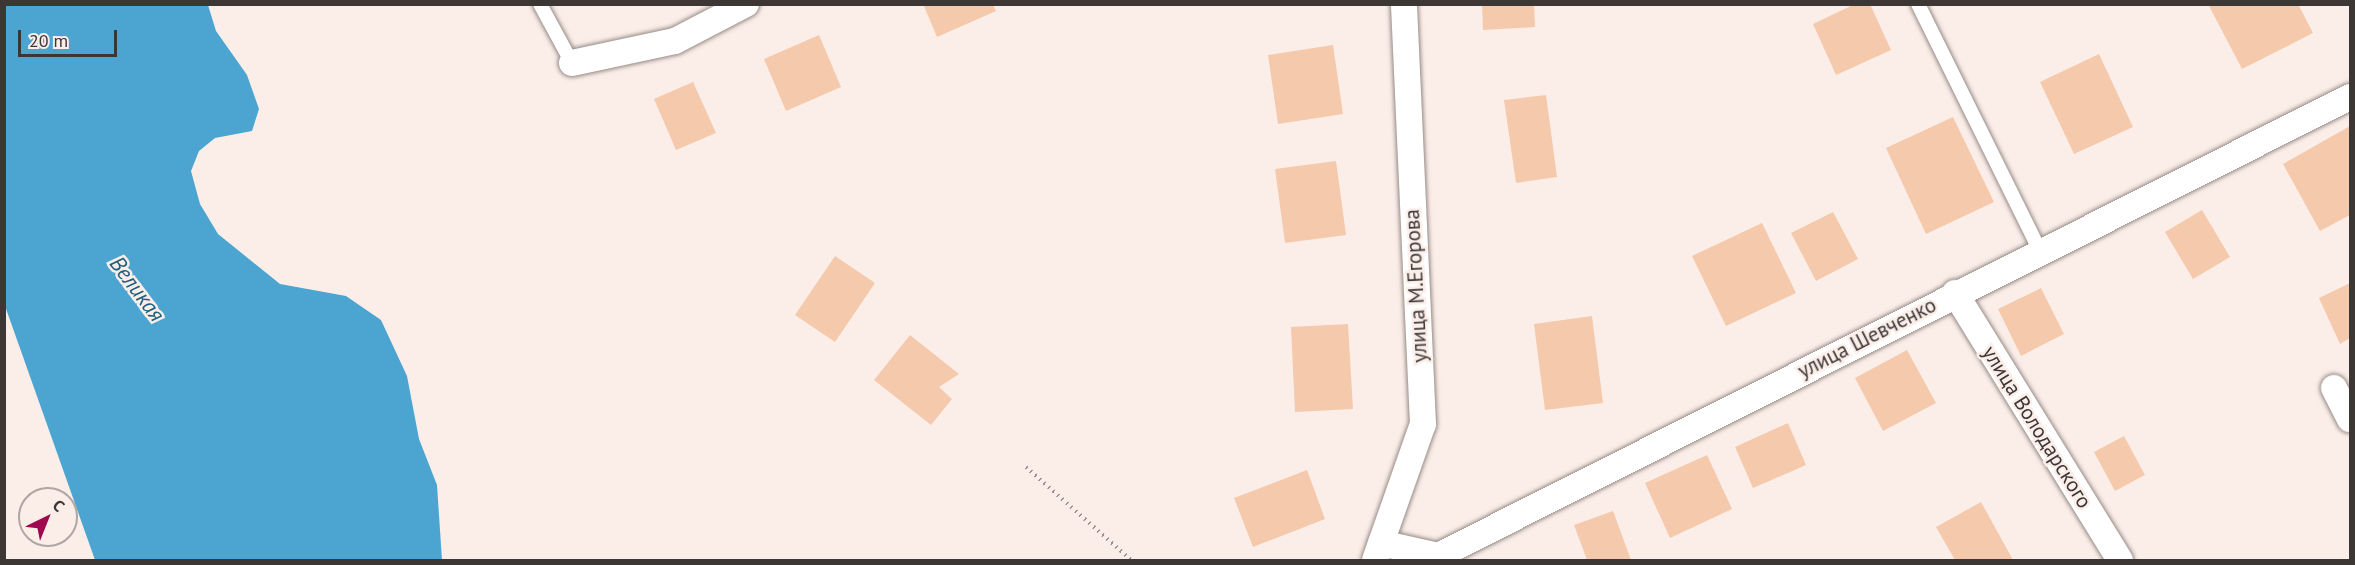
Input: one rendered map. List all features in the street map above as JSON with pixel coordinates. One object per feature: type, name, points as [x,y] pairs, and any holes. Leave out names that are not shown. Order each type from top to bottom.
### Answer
[{"type":"street","points":[[572,63],[675,41],[746,4]]},
{"type":"street","name":"улица М.Егорова","points":[[1378,552],[1423,424],[1404,4]]},
{"type":"street","name":"улица Шевченко","points":[[1378,552],[1438,556],[1955,293],[2350,97]]},
{"type":"street","name":"улица Володарского","points":[[1955,293],[2120,561]]},
{"type":"street","points":[[2334,388],[2350,419]]},
{"type":"lane","points":[[540,4],[572,63]]},
{"type":"lane","points":[[1918,4],[2040,251]]},
{"type":"path","points":[[1026,467],[1131,561]]},
{"type":"water","name":"Великая","points":[[5,4],[208,5],[216,31],[247,75],[259,109],[252,131],[215,138],[199,151],[191,171],[200,204],[218,234],[280,284],[346,296],[381,320],[407,376],[419,439],[437,485],[442,560],[95,560],[78,512],[78,487],[69,487],[5,306]]},
{"type":"building","points":[[923,4],[993,4],[996,11],[937,37]]},
{"type":"building","points":[[1482,4],[1534,4],[1535,27],[1483,30]]},
{"type":"building","points":[[1855,4],[1870,4],[1891,50],[1836,75],[1813,24]]},
{"type":"building","points":[[2208,4],[2298,4],[2313,33],[2242,69]]},
{"type":"building","points":[[819,35],[841,87],[786,111],[764,59]]},
{"type":"building","points":[[1333,45],[1343,114],[1278,124],[1268,55]]},
{"type":"building","points":[[2099,54],[2133,127],[2074,154],[2040,82]]},
{"type":"building","points":[[693,82],[716,133],[676,150],[654,99]]},
{"type":"building","points":[[1546,95],[1557,177],[1516,183],[1504,100]]},
{"type":"building","points":[[1953,117],[1994,202],[1926,234],[1886,148]]},
{"type":"building","points":[[2350,126],[2350,215],[2320,231],[2283,164]]},
{"type":"building","points":[[1336,161],[1346,235],[1285,243],[1275,169]]},
{"type":"building","points":[[2202,210],[2230,257],[2193,279],[2165,232]]},
{"type":"building","points":[[1833,212],[1858,259],[1816,281],[1791,233]]},
{"type":"building","points":[[1762,223],[1796,293],[1726,326],[1692,256]]},
{"type":"building","points":[[835,256],[875,283],[835,342],[795,315]]},
{"type":"building","points":[[2350,283],[2350,338],[2340,344],[2319,298]]},
{"type":"building","points":[[2041,288],[2064,334],[2021,356],[1998,309]]},
{"type":"building","points":[[1592,316],[1603,403],[1545,410],[1534,324]]},
{"type":"building","points":[[1348,324],[1353,409],[1295,412],[1291,327]]},
{"type":"building","points":[[910,335],[959,374],[939,387],[952,399],[931,425],[874,380]]},
{"type":"building","points":[[1907,350],[1936,403],[1883,431],[1855,378]]},
{"type":"building","points":[[1788,423],[1806,465],[1753,488],[1735,447]]},
{"type":"building","points":[[2124,436],[2145,475],[2115,491],[2094,452]]},
{"type":"building","points":[[1707,455],[1732,509],[1670,538],[1645,483]]},
{"type":"building","points":[[1307,470],[1325,519],[1253,547],[1234,498]]},
{"type":"building","points":[[1981,502],[2013,560],[1955,560],[1936,527]]},
{"type":"building","points":[[1613,511],[1631,560],[1587,560],[1574,525]]}]
